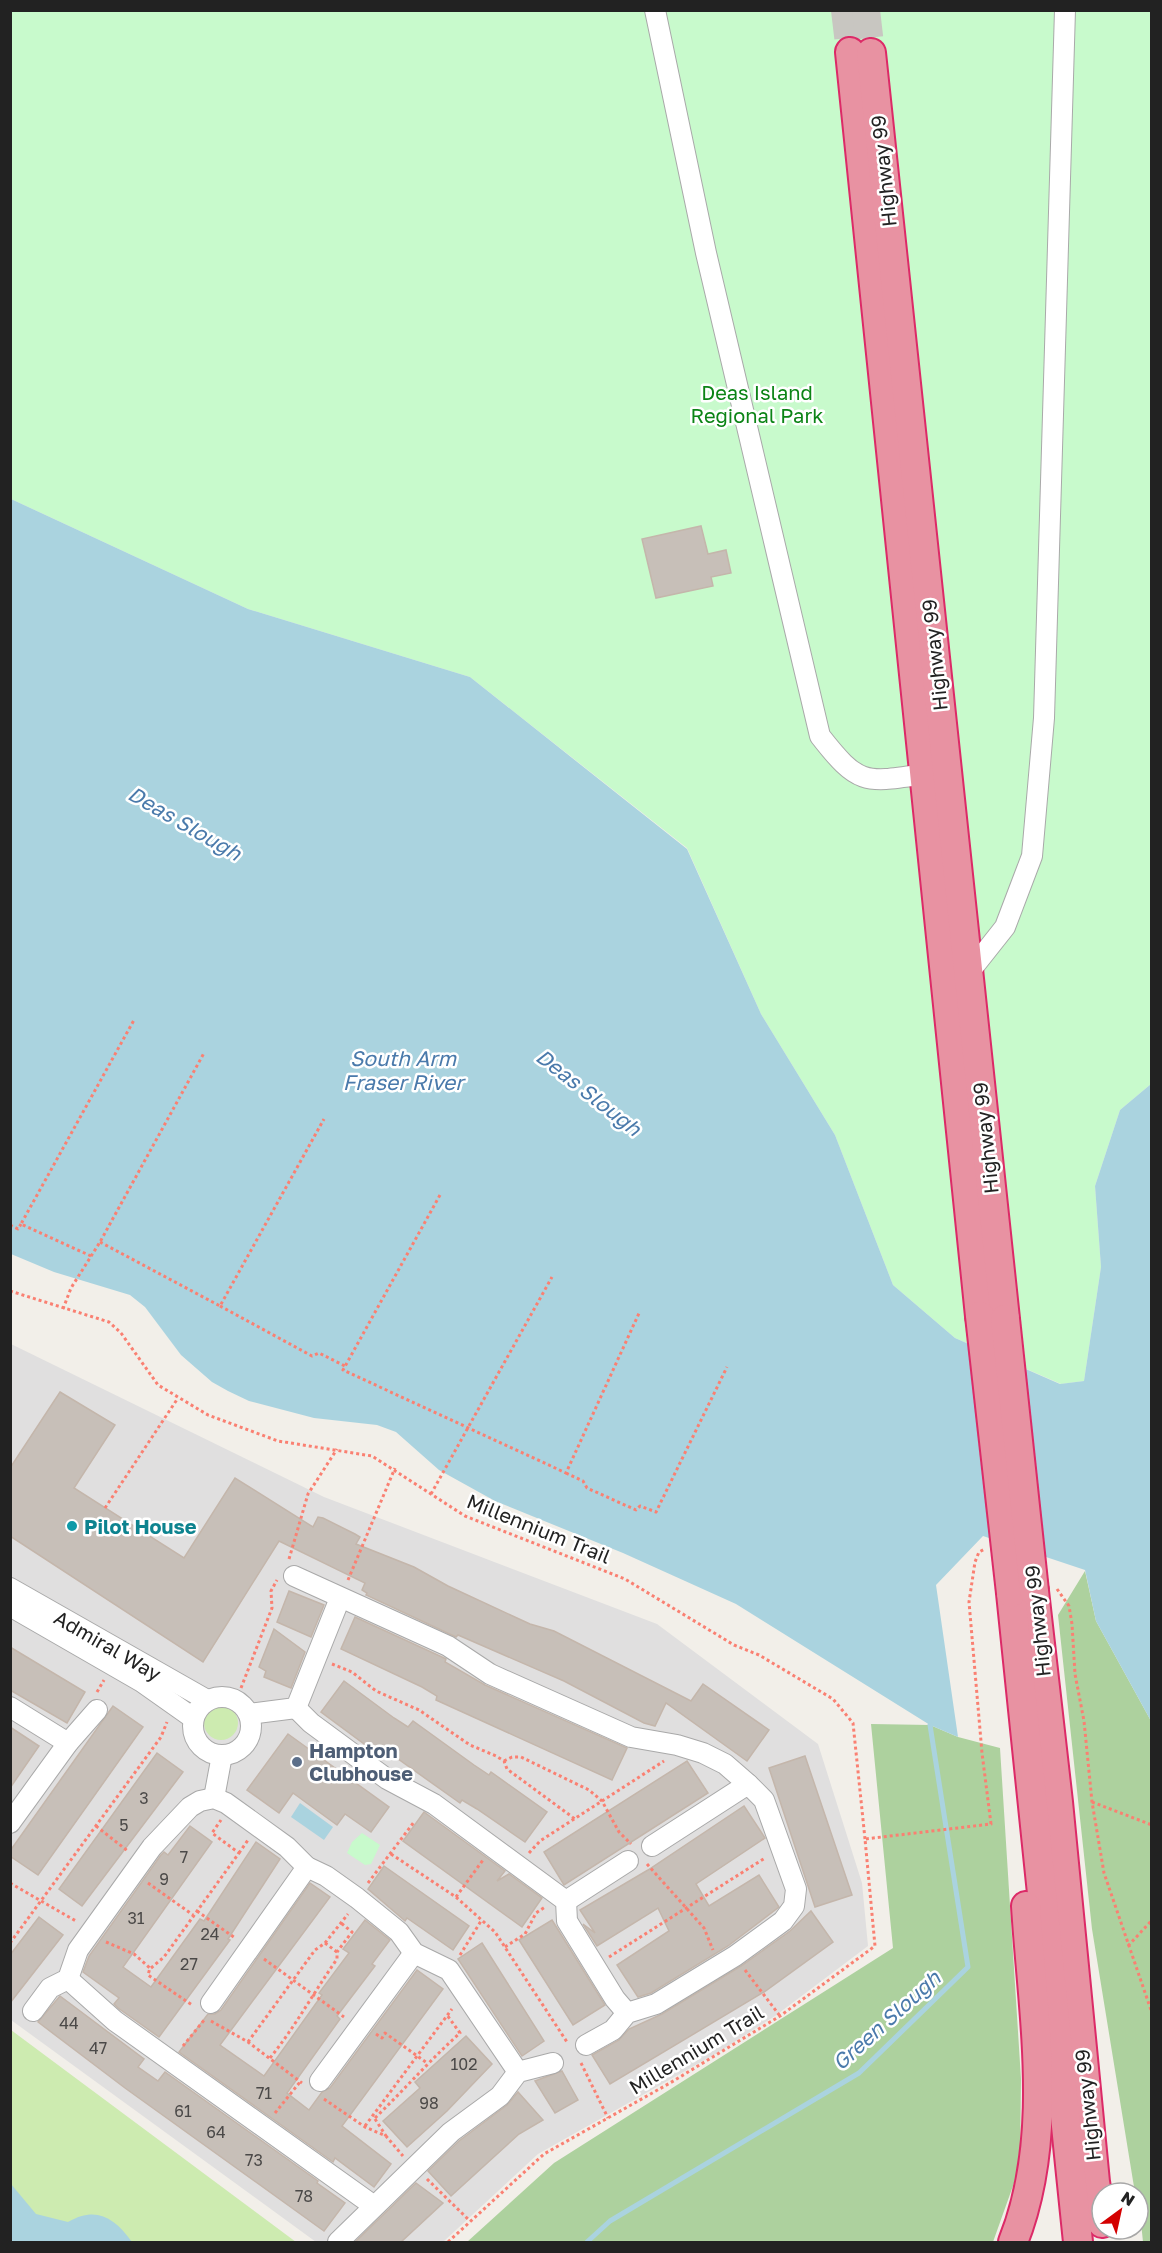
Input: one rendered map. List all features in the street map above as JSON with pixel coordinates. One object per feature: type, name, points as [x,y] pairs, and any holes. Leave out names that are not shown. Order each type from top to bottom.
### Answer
[{"type":"highway","name":"Highway 99","points":[[992,1318],[967,975],[860,52],[925,774],[992,1318],[1022,1592],[1058,1802],[1095,2181]]},
{"type":"highway","name":"Highway 99","points":[[1022,1592],[1031,1797],[1078,2242]]},
{"type":"highway","points":[[1013,2242],[1032,2181],[1038,2121],[1023,1865],[1031,1797]]},
{"type":"street","points":[[656,10],[706,253],[820,736],[844,767],[869,780],[925,774]]},
{"type":"street","points":[[967,975],[1005,927],[1032,856],[1044,718],[1065,10]]},
{"type":"street","points":[[294,1576],[448,1646],[490,1674],[632,1737],[653,1743],[677,1745],[724,1764],[764,1800],[796,1889],[794,1906],[783,1921],[735,1956],[656,2004],[627,2013],[613,2030],[579,2051]]},
{"type":"street","name":"Admiral Way","points":[[10,1588],[207,1700]]},
{"type":"street","points":[[296,1708],[340,1598]]},
{"type":"street","name":"Admiral Way","points":[[10,1606],[142,1682],[193,1719]]},
{"type":"street","points":[[216,1697],[235,1700],[249,1714],[251,1723],[246,1742],[240,1749],[222,1755],[213,1754],[198,1744],[192,1727],[193,1719],[196,1711],[207,1700],[216,1697]]},
{"type":"street","points":[[10,1707],[68,1743]]},
{"type":"street","points":[[249,1714],[296,1708]]},
{"type":"street","points":[[296,1708],[311,1722],[387,1779],[434,1804],[563,1899],[567,1921],[615,1999],[627,2013]]},
{"type":"street","points":[[10,1823],[68,1743],[97,1710]]},
{"type":"street","points":[[222,1755],[222,1803]]},
{"type":"street","points":[[652,1846],[748,1784]]},
{"type":"street","points":[[33,2011],[50,1988],[68,1979],[78,1950],[137,1867],[190,1807],[200,1801],[222,1803],[287,1847],[307,1867],[326,1876],[357,1898],[399,1932],[414,1953],[449,1970],[518,2072]]},
{"type":"street","points":[[563,1899],[628,1861]]},
{"type":"street","points":[[208,2010],[307,1867]]},
{"type":"street","points":[[311,2086],[360,2026],[414,1953]]},
{"type":"street","points":[[68,1979],[107,2015],[374,2206]]},
{"type":"street","points":[[338,2242],[416,2169],[451,2132],[500,2096],[518,2072],[554,2063]]},
{"type":"path","points":[[10,1225],[18,1229],[134,1020]]},
{"type":"path","points":[[63,1309],[71,1288],[100,1242],[204,1053]]},
{"type":"path","points":[[220,1306],[324,1119]]},
{"type":"path","points":[[440,1195],[343,1370],[465,1429],[583,1481],[587,1488],[636,1510],[640,1506],[656,1512],[727,1367]]},
{"type":"path","points":[[21,1224],[91,1256]]},
{"type":"path","points":[[100,1242],[312,1356],[319,1353],[345,1366]]},
{"type":"path","points":[[431,1494],[465,1429],[552,1277]]},
{"type":"path","name":"Millennium Trail","points":[[10,1291],[116,1327],[158,1385],[217,1419],[268,1438],[372,1456],[395,1468],[465,1516],[625,1579],[734,1645],[759,1655],[833,1699],[853,1723],[875,1946],[780,2016],[543,2154],[448,2242]]},
{"type":"path","points":[[566,1473],[640,1311]]},
{"type":"path","points":[[105,1508],[178,1398]]},
{"type":"path","points":[[340,1598],[372,1529],[395,1468]]},
{"type":"path","points":[[317,1658],[352,1672],[376,1691],[419,1710],[470,1745],[496,1756],[504,1761],[507,1769],[575,1819]]},
{"type":"path","points":[[10,1943],[162,1737],[169,1718]]},
{"type":"path","points":[[519,1867],[540,1841],[663,1763],[677,1745]]},
{"type":"path","points":[[1092,1802],[1152,1825]]},
{"type":"path","points":[[222,1803],[212,1833],[239,1853],[164,1957],[150,1968],[148,1975],[208,2010],[228,2033],[248,2042],[365,2127],[386,2136]]},
{"type":"path","points":[[248,2042],[315,1950],[325,1943],[341,1923],[414,1822]]},
{"type":"path","points":[[865,1839],[991,1824]]},
{"type":"path","points":[[96,1826],[137,1867],[194,1915]]},
{"type":"path","points":[[456,1898],[492,1847]]},
{"type":"path","points":[[595,1966],[768,1857],[783,1852]]},
{"type":"path","points":[[391,1854],[456,1898],[495,1932],[579,2051],[608,2118]]},
{"type":"path","points":[[10,1883],[41,1902],[60,1910],[92,1933],[134,1954],[150,1968]]},
{"type":"path","points":[[505,1947],[525,1934],[536,1913],[563,1899]]},
{"type":"path","points":[[197,1911],[360,2026],[382,2038],[385,2034],[427,2063]]},
{"type":"path","points":[[1128,1946],[1152,1920]]},
{"type":"path","points":[[449,1970],[482,1921]]},
{"type":"path","points":[[270,2058],[292,2032],[313,1993],[337,1959],[337,1952],[352,1932],[341,1923]]},
{"type":"path","points":[[325,1943],[337,1952]]},
{"type":"path","points":[[752,1979],[780,2016]]},
{"type":"path","points":[[375,2116],[415,2056],[464,1992]]},
{"type":"path","points":[[171,2062],[208,2010]]},
{"type":"path","points":[[365,2127],[405,2090],[427,2063],[460,2033],[447,2015]]},
{"type":"path","points":[[264,2127],[311,2086]]},
{"type":"path","points":[[375,2116],[386,2136],[416,2169]]},
{"type":"path","points":[[443,2193],[470,2221]]},
{"type":"shaded area","points":[[11,1344],[324,1497],[657,1624],[818,1744],[862,1883],[868,1946],[775,2016],[717,2053],[538,2154],[443,2242],[316,2242],[11,2020]]},
{"type":"green space","name":"Deas Island Regional Park","points":[[11,11],[1151,11],[1151,1084],[1120,1110],[1095,1186],[1101,1267],[1084,1381],[1061,1384],[955,1338],[893,1285],[835,1135],[761,1014],[687,848],[470,677],[248,609],[11,499]]},
{"type":"green space","points":[[1085,1571],[1096,1621],[1151,1721],[1151,2242],[1143,2241],[1150,2241],[1150,2181],[1133,2181],[1092,1929],[1058,1615]]},
{"type":"green space","points":[[221,1706],[233,1711],[238,1723],[233,1735],[221,1740],[209,1735],[204,1723],[209,1711]]},
{"type":"green space","points":[[871,1724],[930,1725],[958,1737],[1000,1748],[1021,2079],[1020,2166],[993,2242],[467,2242],[554,2163],[893,1948]]},
{"type":"green space","points":[[362,1833],[380,1845],[371,1864],[365,1865],[347,1853],[352,1842]]},
{"type":"green space","points":[[11,2030],[296,2242],[11,2242]]},
{"type":"water","name":"South Arm Fraser River","points":[[11,499],[248,609],[470,677],[687,849],[761,1014],[835,1135],[893,1285],[955,1338],[1060,1384],[1084,1381],[1101,1267],[1095,1186],[1120,1110],[1151,1084],[1151,1721],[1096,1621],[1085,1570],[983,1536],[936,1585],[958,1737],[930,1725],[736,1604],[623,1553],[495,1501],[439,1470],[396,1432],[377,1425],[314,1418],[249,1401],[228,1391],[212,1382],[181,1355],[145,1307],[130,1295],[54,1272],[11,1254]]},
{"type":"water","points":[[300,1803],[333,1827],[324,1840],[291,1817]]},
{"type":"water","points":[[11,2184],[36,2214],[68,2222],[87,2215],[104,2217],[118,2226],[132,2242],[11,2242]]},
{"type":"building","points":[[701,526],[708,554],[726,550],[731,573],[711,577],[713,586],[656,598],[642,539]]},
{"type":"building","name":"Pilot House","points":[[60,1392],[115,1425],[74,1488],[184,1558],[235,1478],[313,1527],[318,1517],[323,1518],[360,1537],[356,1544],[414,1567],[448,1586],[530,1624],[554,1631],[691,1701],[703,1684],[769,1730],[747,1761],[666,1703],[655,1726],[644,1723],[564,1681],[458,1635],[456,1637],[366,1595],[367,1593],[362,1590],[365,1583],[279,1541],[203,1662],[10,1536],[10,1468]]},
{"type":"building","points":[[289,1591],[324,1605],[311,1637],[277,1622]]},
{"type":"building","points":[[355,1617],[446,1659],[445,1662],[485,1685],[627,1748],[612,1780],[436,1700],[437,1696],[422,1687],[341,1649]]},
{"type":"building","points":[[274,1629],[305,1652],[291,1688],[264,1677],[266,1671],[259,1667]]},
{"type":"building","points":[[10,1647],[85,1692],[67,1723],[10,1690]]},
{"type":"building","points":[[344,1681],[394,1718],[408,1727],[413,1721],[474,1765],[489,1775],[491,1772],[547,1812],[525,1842],[462,1800],[460,1803],[384,1749],[379,1755],[321,1712]]},
{"type":"building","points":[[113,1706],[143,1727],[38,1875],[10,1856],[10,1851]]},
{"type":"building","points":[[10,1727],[39,1746],[10,1788]]},
{"type":"building","name":"Hampton Clubhouse","points":[[288,1734],[389,1807],[371,1832],[345,1814],[337,1825],[293,1793],[279,1813],[247,1790]]},
{"type":"building","points":[[157,1753],[183,1772],[82,1906],[59,1889]]},
{"type":"building","points":[[805,1756],[852,1895],[815,1907],[769,1768]]},
{"type":"building","points":[[687,1761],[708,1793],[564,1885],[544,1852]]},
{"type":"building","points":[[744,1806],[765,1838],[696,1884],[709,1906],[759,1875],[779,1907],[728,1946],[651,1993],[638,1997],[617,1965],[669,1931],[658,1908],[597,1946],[583,1924],[595,1933],[580,1910],[648,1870]]},
{"type":"building","points":[[424,1812],[505,1871],[497,1881],[509,1874],[542,1898],[522,1927],[403,1841]]},
{"type":"building","points":[[190,1826],[212,1842],[123,1967],[151,1987],[200,1919],[204,1921],[256,1842],[280,1859],[228,1939],[230,1940],[159,2037],[118,2008],[114,2004],[119,1998],[83,1972],[89,1956],[161,1855],[164,1852],[168,1855]]},
{"type":"building","points":[[384,1866],[469,1926],[453,1950],[407,1918],[405,1921],[368,1889]]},
{"type":"building","points":[[310,1883],[330,1897],[220,2045],[264,2076],[322,1995],[319,1993],[349,1953],[343,1949],[365,1920],[390,1940],[372,1964],[375,1966],[337,2016],[340,2019],[287,2093],[309,2110],[322,2092],[330,2088],[417,1970],[443,1989],[342,2126],[391,2164],[374,2187],[335,2158],[333,2162],[179,2052],[208,2014],[215,2014],[221,2010]]},
{"type":"building","points":[[811,1911],[833,1942],[764,1992],[610,2084],[592,2055],[619,2040],[629,2029],[662,2014],[741,1966],[790,1931]]},
{"type":"building","points":[[39,1917],[63,1935],[10,2003],[10,1955]]},
{"type":"building","points":[[552,1920],[605,2005],[573,2025],[519,1940]]},
{"type":"building","points":[[482,1943],[544,2041],[522,2056],[458,1959]]},
{"type":"building","points":[[60,1996],[144,2059],[138,2067],[158,2081],[165,2072],[318,2181],[317,2183],[345,2203],[324,2231],[125,2088],[38,2022]]},
{"type":"building","points":[[466,2036],[492,2064],[447,2111],[407,2147],[383,2121],[420,2088],[415,2082]]},
{"type":"building","points":[[562,2071],[578,2100],[555,2113],[535,2081]]},
{"type":"building","points":[[518,2092],[543,2120],[519,2134],[451,2196],[428,2171],[459,2141],[507,2105]]},
{"type":"building","points":[[416,2183],[443,2203],[401,2242],[355,2242]]},
{"type":"waterway","name":"Green Slough","points":[[587,2242],[610,2221],[859,2073],[968,1967],[930,1725]]},
{"type":"tunnel","points":[[845,10],[850,52]]},
{"type":"tunnel","points":[[866,10],[871,53]]},
{"type":"place","name":"Pilot House","points":[[72,1526]]},
{"type":"place","name":"Hampton Clubhouse","points":[[297,1762]]},
{"type":"water label","name":"Deas Slough","points":[[185,823]]},
{"type":"water label","name":"Deas Slough","points":[[589,1092]]}]
